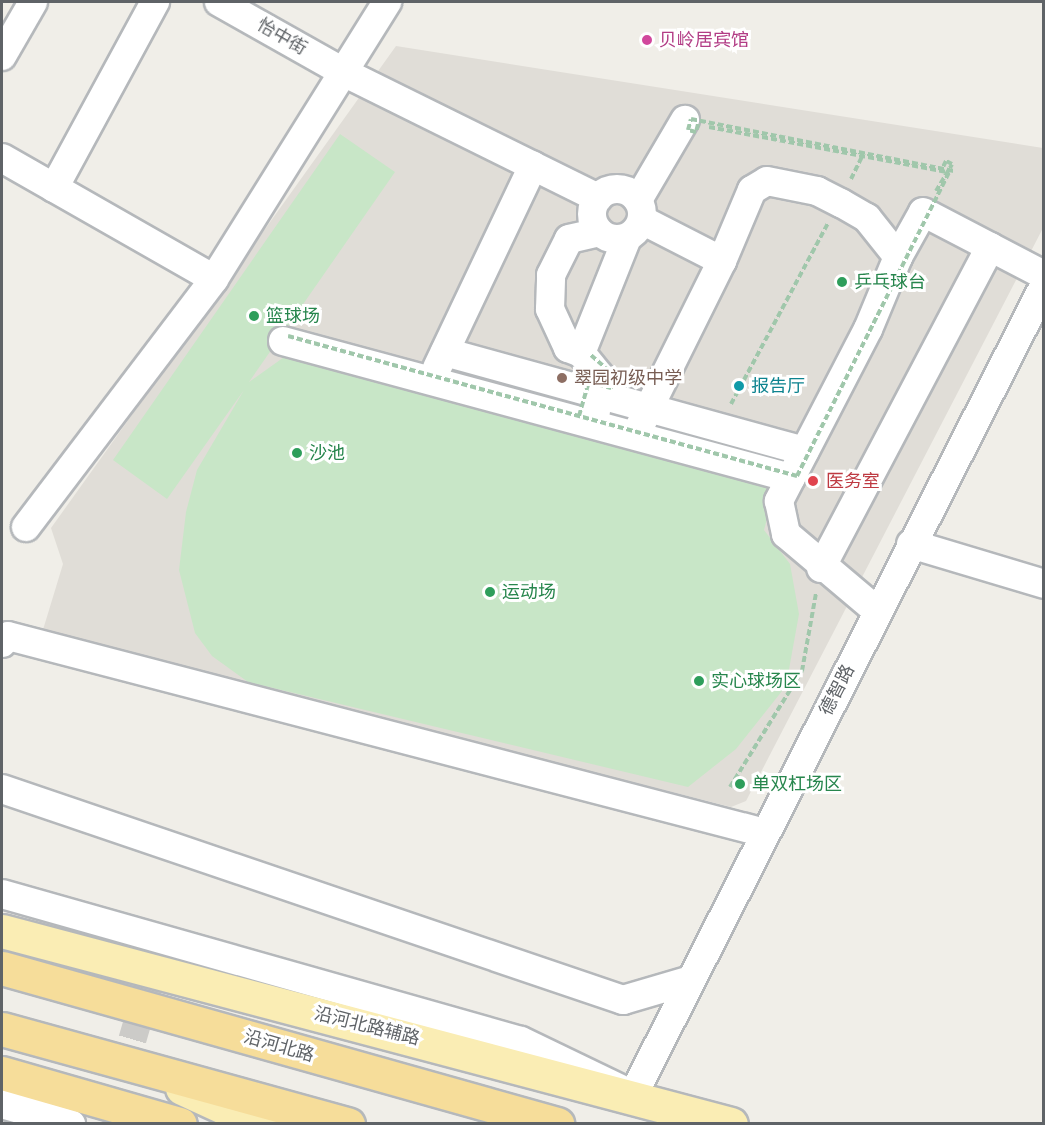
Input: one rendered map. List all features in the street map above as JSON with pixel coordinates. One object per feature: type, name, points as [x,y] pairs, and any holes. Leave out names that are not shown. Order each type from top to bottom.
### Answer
[{"type":"highway","name":"沿河北路","points":[[2,968],[557,1124]]},
{"type":"highway","points":[[2,1029],[348,1124]]},
{"type":"highway","points":[[2,1073],[180,1124]]},
{"type":"main road","points":[[2,924],[52,945]]},
{"type":"main road","name":"沿河北路辅路","points":[[2,931],[633,1095],[731,1124]]},
{"type":"main road","points":[[2,1034],[40,1039]]},
{"type":"main road","points":[[131,1064],[260,1124]]},
{"type":"street","points":[[2,56],[33,2]]},
{"type":"street","points":[[54,188],[155,2]]},
{"type":"street","name":"怡中街","points":[[219,2],[345,73],[598,198]]},
{"type":"street","points":[[26,527],[214,279],[345,73],[387,2]]},
{"type":"street","points":[[586,354],[635,219],[697,123]]},
{"type":"street","points":[[2,158],[214,279]]},
{"type":"street","points":[[431,381],[533,166]]},
{"type":"street","points":[[638,436],[645,407],[722,261],[752,190],[767,181],[816,191],[840,202],[867,218],[898,257]]},
{"type":"street","points":[[599,232],[592,212],[598,198],[618,189],[635,219],[722,261]]},
{"type":"street","points":[[877,611],[821,568],[786,534],[779,501],[898,257],[923,212],[1044,274]]},
{"type":"street","points":[[586,420],[601,395],[599,375],[586,354],[568,348],[550,309],[551,275],[569,239],[599,232],[612,239],[635,219]]},
{"type":"street","points":[[821,568],[990,247]]},
{"type":"street","name":"德智路","points":[[633,1095],[1044,286]]},
{"type":"street","points":[[286,339],[431,381],[586,420],[791,478]]},
{"type":"street","points":[[445,352],[805,451]]},
{"type":"street","points":[[911,544],[1044,584]]},
{"type":"street","points":[[2,643],[8,636],[765,833]]},
{"type":"street","points":[[2,789],[623,1000],[690,980]]},
{"type":"street","points":[[2,894],[158,949],[521,1041],[633,1095]]},
{"type":"street","points":[[2,1104],[71,1124]]},
{"type":"path","points":[[691,119],[950,171],[697,123],[696,132],[688,130],[691,119]]},
{"type":"path","points":[[708,455],[718,427],[840,202],[862,156]]},
{"type":"path","points":[[286,339],[797,476],[952,164],[946,161],[942,169]]},
{"type":"path","points":[[586,354],[616,376],[611,388],[589,382],[586,420]]},
{"type":"path","points":[[730,787],[802,671],[821,568]]},
{"type":"shaded area","name":"翠园初级中学","points":[[396,46],[1043,148],[1043,228],[746,801],[731,807],[42,633],[63,564],[51,528]]},
{"type":"green space","name":"运动场","points":[[340,134],[395,172],[249,382],[287,355],[777,481],[764,530],[790,564],[799,614],[786,686],[736,749],[688,787],[248,682],[212,656],[195,633],[179,570],[186,512],[197,470],[244,390],[167,499],[113,460]]},
{"type":"tunnel","points":[[109,1120],[156,958]]},
{"type":"place","name":"贝岭居宾馆","points":[[647,40]]},
{"type":"place","name":"乒乓球台","points":[[842,282]]},
{"type":"place","name":"篮球场","points":[[254,316]]},
{"type":"place","name":"翠园初级中学","points":[[562,378]]},
{"type":"place","name":"报告厅","points":[[739,386]]},
{"type":"place","name":"沙池","points":[[297,453]]},
{"type":"place","name":"医务室","points":[[813,481]]},
{"type":"place","name":"运动场","points":[[490,592]]},
{"type":"place","name":"实心球场区","points":[[699,681]]},
{"type":"place","name":"单双杠场区","points":[[740,784]]}]
